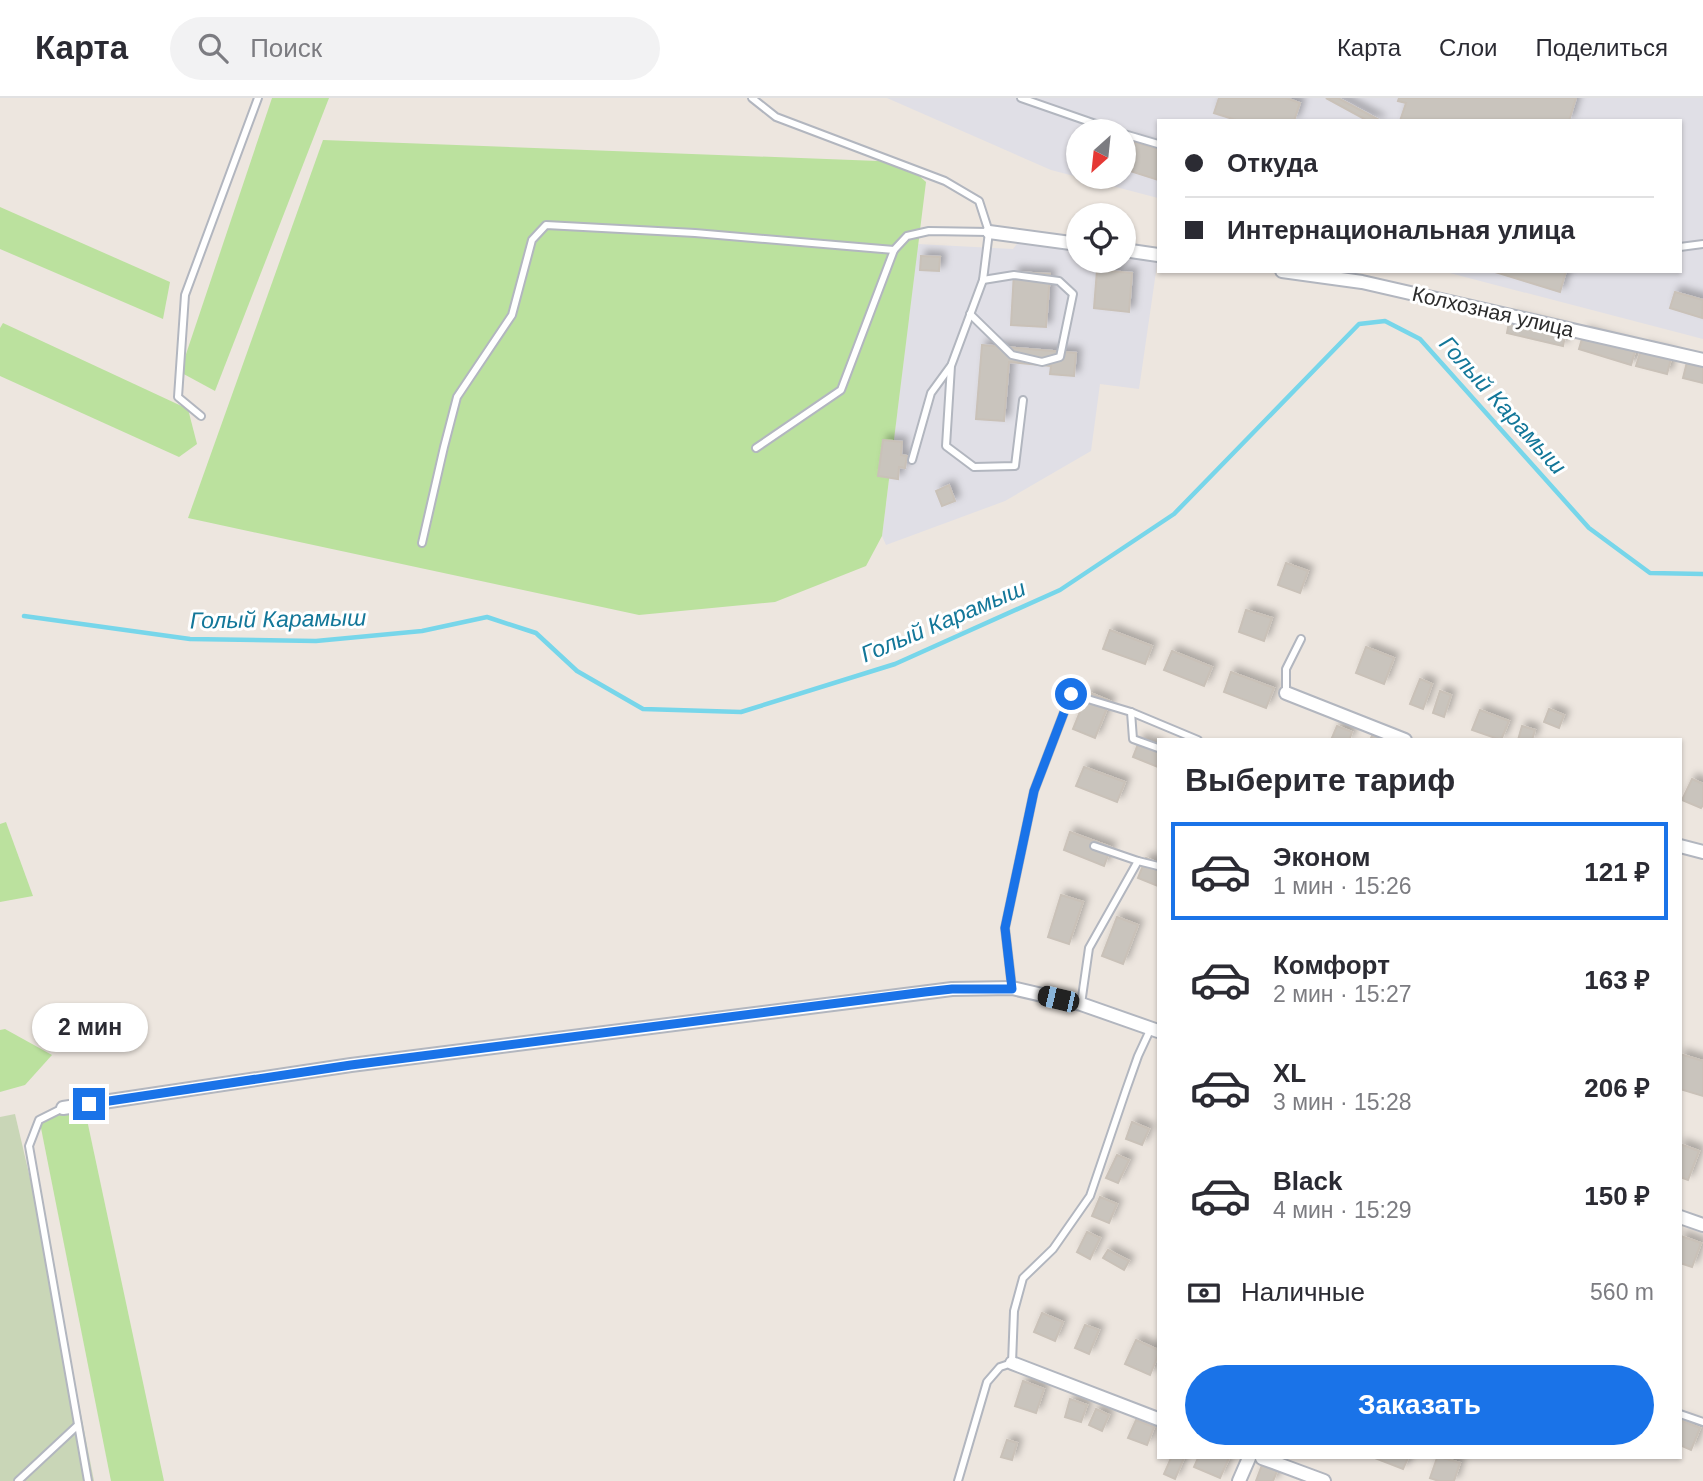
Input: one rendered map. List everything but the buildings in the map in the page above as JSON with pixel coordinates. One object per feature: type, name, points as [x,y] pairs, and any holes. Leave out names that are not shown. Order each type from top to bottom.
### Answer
[{"type":"street","points":[[989,232],[1066,242]]},
{"type":"street","points":[[1136,252],[1157,255]]},
{"type":"street","name":"Колхозная улица","points":[[1297,273],[1363,282],[1703,360]]},
{"type":"street","points":[[1286,693],[1400,738]]},
{"type":"street","points":[[1682,847],[1703,852]]},
{"type":"street","points":[[63,1108],[351,1065],[938,990],[1012,989],[1081,1004],[1155,1030]]},
{"type":"street","points":[[1682,1218],[1703,1225]]},
{"type":"street","points":[[1012,1363],[1157,1419]]},
{"type":"street","points":[[1239,1481],[1249,1459]]},
{"type":"street","points":[[1265,1459],[1324,1481]]},
{"type":"lane","points":[[201,416],[178,397],[185,295],[258,98]]},
{"type":"lane","points":[[752,98],[776,117],[945,181],[979,201],[989,232],[983,280],[951,366],[931,393],[912,460]]},
{"type":"lane","points":[[1021,98],[1081,119]]},
{"type":"lane","points":[[1136,138],[1157,144]]},
{"type":"lane","points":[[422,542],[457,397],[512,315],[532,240],[545,225],[695,233],[894,250]]},
{"type":"lane","points":[[756,448],[841,390],[894,250],[907,236],[929,231],[989,232]]},
{"type":"lane","points":[[1682,247],[1703,244]]},
{"type":"lane","points":[[970,314],[1013,355],[1042,362],[1060,357],[1073,295],[1059,281],[1014,275],[983,280]]},
{"type":"lane","points":[[951,366],[946,446],[974,467],[1016,466],[1023,400]]},
{"type":"lane","points":[[1286,693],[1286,669],[1301,639]]},
{"type":"lane","points":[[1012,989],[1005,928],[1034,791],[1071,694],[1131,712],[1193,738]]},
{"type":"lane","points":[[1131,712],[1133,739],[1157,748]]},
{"type":"lane","points":[[1094,846],[1157,866]]},
{"type":"lane","points":[[1081,1004],[1088,948],[1138,861]]},
{"type":"lane","points":[[958,1481],[987,1382],[1000,1367],[1012,1363],[1014,1311],[1023,1278],[1053,1249],[1090,1196],[1126,1090],[1155,1030]]},
{"type":"lane","points":[[63,1108],[39,1120],[29,1146],[88,1481]]},
{"type":"lane","points":[[1682,1415],[1703,1422]]},
{"type":"lane","points":[[19,1481],[78,1425]]},
{"type":"shaded area","points":[[887,98],[1703,98],[1703,339],[1450,273],[1682,273],[1682,119],[1157,119],[1157,198],[1124,189],[1136,189],[1136,119],[1066,119],[1066,174],[1051,170]]},
{"type":"shaded area","points":[[1020,240],[1066,246],[1066,273],[1136,273],[1136,255],[1157,258],[1157,265],[1139,389],[1100,384],[1091,451],[1005,501],[886,545],[882,536],[918,244],[1013,249]]},
{"type":"green space","points":[[272,98],[329,98],[215,391],[180,372]]},
{"type":"green space","points":[[323,140],[904,162],[926,182],[882,536],[866,566],[775,602],[639,615],[188,518]]},
{"type":"green space","points":[[0,207],[170,282],[163,319],[0,249]]},
{"type":"green space","points":[[3,323],[188,409],[197,444],[179,457],[0,376],[0,328]]},
{"type":"green space","points":[[6,822],[33,896],[0,902],[0,824]]},
{"type":"green space","points":[[5,1029],[52,1055],[25,1085],[0,1092],[0,1030]]},
{"type":"green space","points":[[83,1101],[164,1481],[111,1481],[39,1118]]},
{"type":"green space","points":[[15,1114],[59,1302],[94,1481],[0,1481],[0,1117]]},
{"type":"waterway","name":"Голый Карамыш","points":[[24,616],[190,639],[316,641],[422,631],[487,617],[536,633],[577,671],[643,709],[741,712],[895,664],[1060,590],[1174,514],[1359,324],[1385,321],[1420,339],[1589,528],[1650,573],[1703,574]]},
{"type":"route","points":[[89,1104],[351,1065],[925,992],[1012,989],[1005,928],[1034,791],[1071,694]]}]
